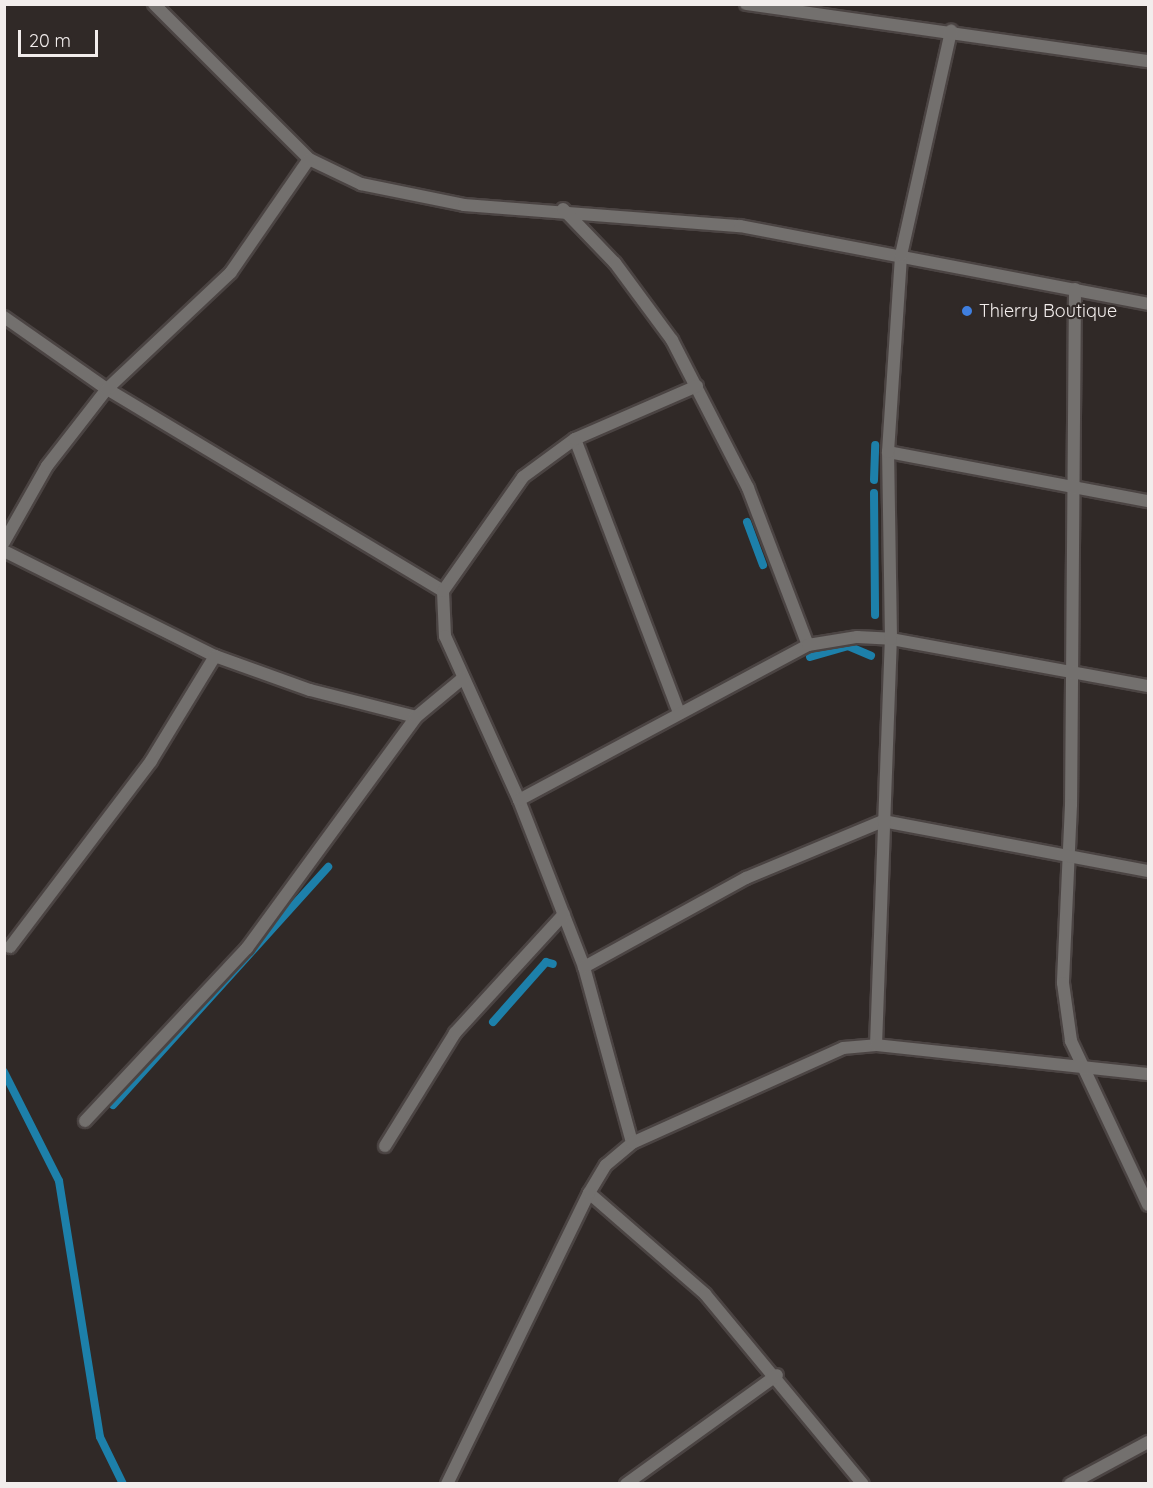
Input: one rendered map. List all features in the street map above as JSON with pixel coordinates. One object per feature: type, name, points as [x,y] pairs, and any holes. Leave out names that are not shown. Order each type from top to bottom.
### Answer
[{"type":"street","points":[[746,4],[951,31],[1149,61]]},
{"type":"street","points":[[154,5],[309,159],[361,184],[464,205],[563,209],[740,226],[1149,304]]},
{"type":"street","points":[[876,1045],[891,639],[888,452],[901,255],[951,31]]},
{"type":"street","points":[[4,542],[47,466],[107,389],[231,272],[309,159]]},
{"type":"street","points":[[563,209],[615,263],[672,340],[748,488],[808,645]]},
{"type":"street","points":[[1075,290],[1069,859],[1063,982],[1071,1041],[1149,1205]]},
{"type":"street","points":[[4,317],[107,389],[443,591]]},
{"type":"street","points":[[632,1143],[584,966],[519,800],[462,679],[445,636],[443,591],[523,477],[575,439],[697,386]]},
{"type":"street","points":[[575,439],[678,710]]},
{"type":"street","points":[[888,452],[1074,490],[1149,501]]},
{"type":"street","points":[[4,551],[214,656],[310,690],[416,717]]},
{"type":"street","points":[[519,800],[678,710],[808,645],[857,637],[891,639],[1072,674],[1149,686]]},
{"type":"street","points":[[10,946],[151,761],[214,656]]},
{"type":"street","points":[[85,1121],[247,948],[416,717],[462,679]]},
{"type":"street","points":[[584,966],[746,878],[883,821],[1069,859],[1149,871]]},
{"type":"street","points":[[385,1146],[455,1033],[564,914]]},
{"type":"street","points":[[447,1484],[590,1192],[606,1165],[632,1143],[843,1048],[876,1045],[1083,1069],[1149,1074]]},
{"type":"street","points":[[590,1192],[705,1294],[777,1375],[863,1484]]},
{"type":"street","points":[[626,1484],[777,1375]]},
{"type":"street","points":[[1070,1484],[1149,1442]]},
{"type":"waterway","points":[[874,480],[875,445]]},
{"type":"waterway","points":[[874,493],[875,615]]},
{"type":"waterway","points":[[747,522],[763,565]]},
{"type":"waterway","points":[[810,657],[848,646],[871,656]]},
{"type":"waterway","points":[[113,1105],[328,867]]},
{"type":"waterway","points":[[493,1022],[546,962],[553,964]]},
{"type":"waterway","points":[[4,1072],[59,1181],[100,1437],[123,1484]]},
{"type":"place","name":"Thierry Boutique","points":[[967,311]]}]
